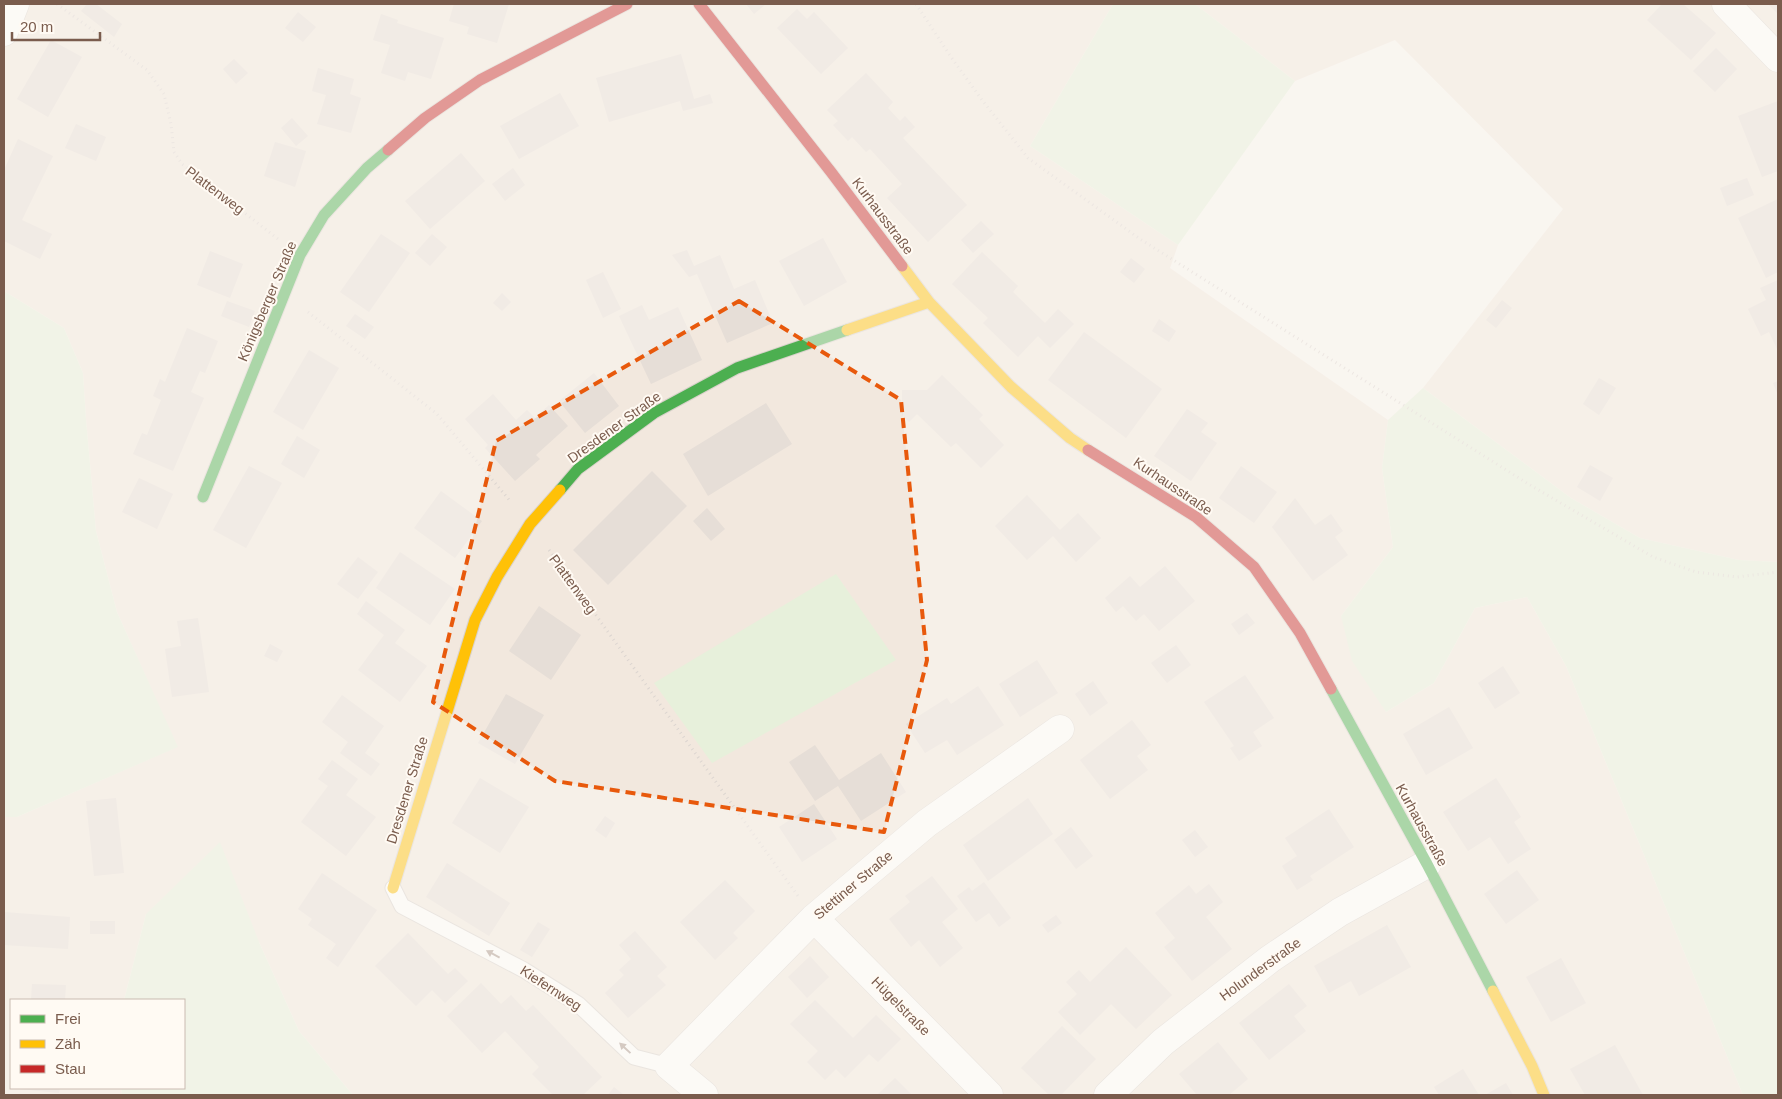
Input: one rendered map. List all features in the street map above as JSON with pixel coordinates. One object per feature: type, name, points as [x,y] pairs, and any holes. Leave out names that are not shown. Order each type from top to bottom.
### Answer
[{"type":"street","points":[[4,32],[15,4]]},
{"type":"street","name":"Königsberger Straße","points":[[203,497],[300,255],[324,215],[367,168],[425,118],[480,80],[627,4]]},
{"type":"street","name":"Kurhausstraße","points":[[699,4],[831,172],[929,302],[1011,387],[1070,438],[1196,517],[1254,567],[1300,634],[1427,864],[1532,1066],[1544,1095]]},
{"type":"street","points":[[1726,4],[1778,58]]},
{"type":"street","name":"Dresdener Straße","points":[[393,888],[476,620],[497,577],[530,524],[578,469],[654,413],[737,368],[929,302]]},
{"type":"street","name":"Stettiner Straße","points":[[669,1066],[814,918],[927,823],[1060,729]]},
{"type":"street","name":"Holunderstraße","points":[[1108,1095],[1163,1042],[1270,959],[1340,912],[1427,864]]},
{"type":"street","name":"Hügelstraße","points":[[814,918],[989,1095]]},
{"type":"street","name":"Kiefernweg","points":[[669,1066],[704,1095]]},
{"type":"lane","name":"Kiefernweg","points":[[393,888],[402,906],[524,970],[578,1004],[634,1057],[669,1066]]},
{"type":"path","name":"Plattenweg","points":[[56,4],[147,70],[164,94],[171,124],[174,152],[182,164],[300,255]]},
{"type":"path","points":[[916,4],[982,100],[1028,158],[1140,239],[1530,484],[1653,557],[1696,572],[1738,577],[1778,572]]},
{"type":"path","name":"Plattenweg","points":[[284,293],[437,414],[530,524],[814,918]]},
{"type":"highlighted area","points":[[739,301],[901,400],[927,660],[884,832],[555,781],[433,702],[496,441]]},
{"type":"shaded area","points":[[4,4],[1113,4],[1030,146],[1178,245],[1170,268],[1388,420],[1382,468],[1393,547],[1341,616],[1386,712],[1434,683],[1475,608],[1527,597],[1566,666],[1743,1095],[353,1095],[299,1031],[259,942],[146,914],[124,999],[10,999],[10,1089],[121,1089],[122,1095],[4,1095],[4,817],[17,817],[177,747],[117,612],[96,531],[83,373],[64,328],[4,291]]},
{"type":"shaded area","points":[[1195,4],[1778,4],[1778,562],[1739,560],[1640,538],[1571,498],[1423,388],[1563,209],[1395,40],[1295,81]]},
{"type":"green space","points":[[1113,4],[1195,4],[1295,81],[1178,245],[1030,146]]},
{"type":"green space","points":[[4,291],[64,328],[83,373],[96,531],[117,612],[178,747],[17,817],[4,817]]},
{"type":"green space","points":[[1423,388],[1571,498],[1640,538],[1739,560],[1778,562],[1778,1095],[1743,1095],[1566,666],[1527,597],[1475,608],[1434,683],[1386,712],[1352,661],[1341,616],[1393,547],[1382,468],[1388,420]]},
{"type":"green space","points":[[836,574],[896,660],[712,763],[654,683]]},
{"type":"green space","points":[[220,842],[259,942],[299,1031],[353,1095],[122,1095],[121,1089],[185,1089],[185,999],[124,999],[146,914]]},
{"type":"building","points":[[87,4],[96,4],[122,24],[114,37],[81,11]]},
{"type":"building","points":[[454,4],[509,4],[497,43],[467,34],[469,27],[449,21]]},
{"type":"building","points":[[746,4],[766,4],[754,14]]},
{"type":"building","points":[[1662,4],[1683,4],[1716,33],[1691,60],[1647,20]]},
{"type":"building","points":[[1768,4],[1778,4],[1778,14]]},
{"type":"building","points":[[797,9],[807,19],[814,12],[848,48],[821,74],[777,28]]},
{"type":"building","points":[[298,12],[316,27],[303,42],[285,28]]},
{"type":"building","points":[[381,14],[398,20],[397,23],[444,38],[431,79],[408,72],[405,81],[381,73],[390,45],[373,40]]},
{"type":"building","points":[[51,40],[82,57],[48,117],[17,99]]},
{"type":"building","points":[[1716,48],[1737,69],[1715,92],[1693,71]]},
{"type":"building","points":[[681,54],[694,99],[710,94],[713,103],[683,111],[680,101],[609,122],[596,78]]},
{"type":"building","points":[[234,59],[248,73],[236,84],[223,69]]},
{"type":"building","points":[[318,68],[354,79],[350,94],[361,98],[351,133],[317,124],[326,95],[312,91]]},
{"type":"building","points":[[866,73],[893,102],[888,108],[900,121],[905,116],[915,127],[903,138],[967,205],[928,242],[887,198],[902,184],[870,149],[866,152],[852,137],[848,141],[833,125],[838,121],[827,110]]},
{"type":"building","points":[[560,93],[579,126],[519,159],[500,126]]},
{"type":"building","points":[[1778,101],[1778,171],[1762,177],[1738,116]]},
{"type":"building","points":[[292,118],[308,136],[296,146],[281,128]]},
{"type":"building","points":[[76,124],[106,137],[96,161],[65,148]]},
{"type":"building","points":[[18,139],[53,156],[22,220],[52,234],[40,259],[4,241],[4,170]]},
{"type":"building","points":[[275,142],[306,151],[295,187],[264,176]]},
{"type":"building","points":[[461,153],[485,181],[430,229],[405,201]]},
{"type":"building","points":[[513,168],[525,185],[505,201],[492,184]]},
{"type":"building","points":[[1747,178],[1754,195],[1727,206],[1720,188]]},
{"type":"building","points":[[1778,199],[1778,272],[1766,278],[1738,218]]},
{"type":"building","points":[[981,221],[994,234],[973,253],[961,240]]},
{"type":"building","points":[[381,234],[410,253],[369,312],[340,292]]},
{"type":"building","points":[[432,234],[447,247],[430,266],[415,253]]},
{"type":"building","points":[[823,238],[847,282],[804,306],[779,261]]},
{"type":"building","points":[[687,250],[694,266],[720,255],[734,289],[755,280],[773,323],[727,343],[697,274],[689,277],[672,255]]},
{"type":"building","points":[[210,251],[243,264],[230,298],[197,285]]},
{"type":"building","points":[[982,252],[1018,286],[1013,292],[1045,323],[1058,309],[1074,324],[1050,348],[1038,336],[1018,357],[983,323],[988,318],[952,284]]},
{"type":"building","points":[[1131,258],[1145,269],[1134,283],[1120,272]]},
{"type":"building","points":[[603,272],[621,309],[603,318],[586,280]]},
{"type":"building","points":[[1778,280],[1778,351],[1769,332],[1761,336],[1748,309],[1766,300],[1760,288]]},
{"type":"building","points":[[502,293],[511,302],[502,311],[493,303]]},
{"type":"building","points":[[1502,300],[1512,308],[1496,328],[1486,320]]},
{"type":"building","points":[[227,301],[255,311],[249,327],[221,316]]},
{"type":"building","points":[[642,305],[649,320],[678,307],[702,360],[651,384],[619,316]]},
{"type":"building","points":[[355,314],[374,327],[365,339],[346,326]]},
{"type":"building","points":[[1159,319],[1176,331],[1169,342],[1152,331]]},
{"type":"building","points":[[187,328],[218,341],[205,373],[200,371],[191,392],[204,398],[173,471],[133,454],[142,433],[147,435],[161,400],[153,396],[160,379],[165,382]]},
{"type":"building","points":[[1084,332],[1162,389],[1126,438],[1048,380]]},
{"type":"building","points":[[309,350],[339,368],[303,430],[273,412]]},
{"type":"building","points":[[594,373],[619,406],[585,433],[559,401]]},
{"type":"building","points":[[942,375],[983,415],[979,419],[1004,445],[981,468],[956,443],[951,447],[917,414],[909,422],[902,415],[902,390],[927,390]]},
{"type":"building","points":[[1599,378],[1616,388],[1599,415],[1583,404]]},
{"type":"building","points":[[1778,381],[1778,395],[1773,383]]},
{"type":"building","points":[[493,394],[516,420],[527,410],[535,418],[549,405],[568,426],[536,455],[540,459],[515,481],[485,448],[488,445],[465,419]]},
{"type":"building","points":[[766,403],[792,444],[708,496],[683,454]]},
{"type":"building","points":[[1187,409],[1208,423],[1201,432],[1217,443],[1191,481],[1154,456]]},
{"type":"building","points":[[297,436],[320,450],[304,478],[281,464]]},
{"type":"building","points":[[1590,465],[1613,478],[1600,501],[1577,487]]},
{"type":"building","points":[[249,466],[282,483],[246,548],[213,530]]},
{"type":"building","points":[[1241,466],[1277,492],[1254,523],[1219,498]]},
{"type":"building","points":[[652,471],[687,506],[608,585],[573,550]]},
{"type":"building","points":[[139,478],[173,494],[157,529],[122,512]]},
{"type":"building","points":[[441,491],[482,521],[455,558],[414,528]]},
{"type":"building","points":[[1027,495],[1060,530],[1078,513],[1101,538],[1076,562],[1053,536],[1027,560],[995,526]]},
{"type":"building","points":[[1295,498],[1315,525],[1331,514],[1343,531],[1335,537],[1348,555],[1313,581],[1272,527]]},
{"type":"building","points":[[707,508],[725,529],[711,541],[693,521]]},
{"type":"building","points":[[400,552],[455,589],[430,625],[376,588]]},
{"type":"building","points":[[358,557],[378,572],[358,599],[337,584]]},
{"type":"building","points":[[1165,566],[1195,601],[1159,631],[1144,614],[1136,621],[1123,606],[1116,612],[1105,598],[1130,576],[1140,587]]},
{"type":"building","points":[[366,601],[405,630],[395,643],[427,666],[400,702],[358,670],[384,635],[357,614]]},
{"type":"building","points":[[539,606],[581,635],[551,680],[509,651]]},
{"type":"building","points":[[1247,613],[1255,623],[1239,635],[1231,624]]},
{"type":"building","points":[[198,618],[209,692],[172,697],[165,649],[181,646],[177,621]]},
{"type":"building","points":[[270,644],[283,651],[277,662],[264,656]]},
{"type":"building","points":[[1176,645],[1191,665],[1167,683],[1151,663]]},
{"type":"building","points":[[1037,660],[1058,693],[1020,717],[999,684]]},
{"type":"building","points":[[1503,666],[1520,693],[1495,709],[1478,683]]},
{"type":"building","points":[[1245,675],[1274,718],[1253,732],[1262,746],[1239,761],[1230,748],[1234,746],[1204,702]]},
{"type":"building","points":[[1093,681],[1108,703],[1090,716],[1075,694]]},
{"type":"building","points":[[978,686],[1004,725],[957,755],[947,740],[925,753],[906,724],[947,698],[951,704]]},
{"type":"building","points":[[506,694],[544,715],[515,764],[478,743]]},
{"type":"building","points":[[342,695],[384,726],[365,753],[380,764],[371,776],[340,753],[348,742],[322,722]]},
{"type":"building","points":[[1449,707],[1473,748],[1426,775],[1403,734]]},
{"type":"building","points":[[1132,720],[1151,745],[1137,756],[1148,770],[1110,799],[1080,760]]},
{"type":"building","points":[[815,745],[839,780],[881,753],[906,792],[861,821],[838,786],[815,801],[789,762]]},
{"type":"building","points":[[332,760],[358,779],[346,795],[376,817],[346,856],[301,822],[328,786],[318,779]]},
{"type":"building","points":[[480,778],[529,807],[500,853],[452,823]]},
{"type":"building","points":[[1496,778],[1521,817],[1514,822],[1531,849],[1508,864],[1490,837],[1468,851],[1443,812]]},
{"type":"building","points":[[116,798],[124,873],[94,876],[86,801]]},
{"type":"building","points":[[1028,798],[1053,834],[988,881],[963,845]]},
{"type":"building","points":[[814,804],[837,839],[802,862],[779,827]]},
{"type":"building","points":[[1329,809],[1354,847],[1310,876],[1313,880],[1297,890],[1282,866],[1297,856],[1285,838]]},
{"type":"building","points":[[605,816],[615,823],[606,838],[595,830]]},
{"type":"building","points":[[1071,827],[1093,856],[1076,869],[1054,840]]},
{"type":"building","points":[[1195,830],[1208,847],[1195,857],[1182,840]]},
{"type":"building","points":[[447,863],[510,903],[489,936],[426,897]]},
{"type":"building","points":[[1517,870],[1539,900],[1506,924],[1484,894]]},
{"type":"building","points":[[322,873],[377,910],[338,967],[326,958],[336,944],[308,925],[312,919],[298,909]]},
{"type":"building","points":[[932,876],[958,909],[942,922],[963,948],[940,967],[919,940],[911,947],[889,919],[910,902],[905,896]]},
{"type":"building","points":[[725,880],[755,911],[733,933],[738,938],[715,960],[680,922]]},
{"type":"building","points":[[984,882],[1011,918],[999,927],[989,913],[976,922],[957,896],[969,887],[972,891]]},
{"type":"building","points":[[1209,884],[1223,902],[1206,917],[1232,949],[1192,981],[1164,947],[1175,938],[1155,913],[1189,885],[1196,894]]},
{"type":"building","points":[[4,912],[70,917],[68,949],[4,945]]},
{"type":"building","points":[[1056,915],[1062,923],[1048,933],[1042,925]]},
{"type":"building","points":[[90,921],[115,921],[115,934],[90,934]]},
{"type":"building","points":[[538,922],[550,929],[532,957],[520,950]]},
{"type":"building","points":[[1387,925],[1411,967],[1359,996],[1351,981],[1329,993],[1314,966]]},
{"type":"building","points":[[635,931],[667,967],[657,976],[666,985],[628,1018],[605,993],[624,975],[619,970],[631,959],[619,945]]},
{"type":"building","points":[[408,933],[448,974],[455,968],[468,981],[445,1003],[432,990],[416,1006],[375,966]]},
{"type":"building","points":[[1126,947],[1172,995],[1136,1029],[1111,1004],[1080,1035],[1058,1012],[1077,994],[1066,982],[1079,970],[1090,982]]},
{"type":"building","points":[[810,956],[829,977],[807,998],[788,977]]},
{"type":"building","points":[[1561,958],[1586,1003],[1551,1022],[1526,977]]},
{"type":"building","points":[[481,983],[501,1004],[511,995],[526,1011],[533,1005],[602,1077],[583,1095],[553,1095],[532,1074],[539,1067],[505,1031],[482,1053],[447,1016]]},
{"type":"building","points":[[32,984],[66,985],[65,999],[31,999]]},
{"type":"building","points":[[1289,984],[1307,1006],[1294,1016],[1306,1031],[1269,1060],[1239,1023]]},
{"type":"building","points":[[815,1000],[853,1038],[876,1015],[901,1039],[878,1062],[869,1054],[845,1078],[836,1069],[825,1080],[807,1062],[818,1051],[790,1024]]},
{"type":"building","points":[[1062,1026],[1096,1059],[1061,1095],[1049,1095],[1021,1068]]},
{"type":"building","points":[[1218,1042],[1248,1079],[1229,1095],[1197,1095],[1179,1074]]},
{"type":"building","points":[[1615,1045],[1643,1095],[1585,1095],[1570,1069]]},
{"type":"building","points":[[1463,1069],[1479,1095],[1439,1095],[1434,1087]]},
{"type":"building","points":[[895,1078],[912,1095],[877,1095]]},
{"type":"building","points":[[1506,1083],[1513,1095],[1485,1095]]},
{"type":"building","points":[[614,1087],[624,1095],[608,1095]]},
{"type":"building","points":[[19,1089],[60,1089],[59,1093]]},
{"type":"traffic: fast","points":[[203,497],[300,255],[324,215],[367,168],[388,150]]},
{"type":"traffic: fast","points":[[560,490],[578,469],[654,413],[737,368],[847,330]]},
{"type":"traffic: fast","points":[[1331,689],[1427,864],[1493,991]]},
{"type":"traffic: slow","points":[[902,266],[929,302],[1011,387],[1070,438],[1088,450]]},
{"type":"traffic: slow","points":[[847,330],[929,302]]},
{"type":"traffic: slow","points":[[393,888],[475,620],[497,577],[530,524],[560,490]]},
{"type":"traffic: slow","points":[[1493,991],[1532,1066],[1544,1095]]},
{"type":"traffic: jam","points":[[388,150],[425,118],[480,80],[627,4]]},
{"type":"traffic: jam","points":[[699,4],[902,266]]},
{"type":"traffic: jam","points":[[1088,450],[1196,517],[1254,567],[1300,633],[1331,689]]}]
